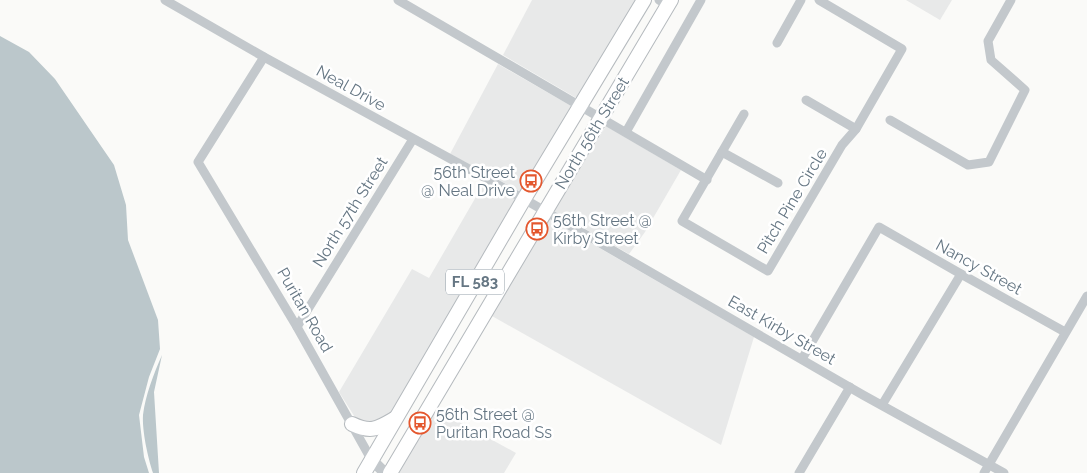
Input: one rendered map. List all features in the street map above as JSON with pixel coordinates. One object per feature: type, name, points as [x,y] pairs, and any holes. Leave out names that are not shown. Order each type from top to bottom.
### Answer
[{"type":"main road","name":"North 56th Street","points":[[364,473],[524,199],[644,0]]},
{"type":"main road","name":"North 56th Street","points":[[390,473],[601,118],[666,2]]},
{"type":"main road","points":[[457,313],[478,325]]},
{"type":"main road","points":[[352,424],[361,429],[370,430],[379,428],[395,419]]},
{"type":"street","name":"Neal Drive","points":[[165,0],[264,57],[524,199]]},
{"type":"street","points":[[398,0],[707,180],[744,114]]},
{"type":"street","points":[[626,132],[701,0]]},
{"type":"street","points":[[776,43],[801,0]]},
{"type":"street","name":"Pitch Pine Circle","points":[[707,180],[682,221],[768,271],[842,145],[856,129],[902,49],[819,0]]},
{"type":"street","points":[[890,120],[968,165],[988,162],[1025,90],[991,60],[988,41],[1011,0]]},
{"type":"street","name":"Puritan Road","points":[[264,57],[198,162],[297,327],[371,459],[385,473]]},
{"type":"street","points":[[806,100],[856,129]]},
{"type":"street","name":"North 57th Street","points":[[297,327],[413,139]]},
{"type":"street","points":[[722,152],[778,183]]},
{"type":"street","name":"East Kirby Street","points":[[524,199],[850,387],[1004,473]]},
{"type":"street","name":"Nancy Street","points":[[802,359],[879,227],[1065,332]]},
{"type":"street","points":[[882,405],[961,274]]},
{"type":"street","points":[[984,473],[1087,296]]},
{"type":"street","points":[[800,473],[850,387]]},
{"type":"shaded area","points":[[532,0],[636,0],[578,99],[503,55]]},
{"type":"shaded area","points":[[906,0],[952,0],[940,20]]},
{"type":"shaded area","points":[[0,36],[29,52],[55,79],[114,165],[126,205],[128,240],[158,320],[160,349],[149,377],[139,415],[144,457],[149,473],[0,473]]},
{"type":"shaded area","points":[[498,64],[573,107],[523,193],[450,154]]},
{"type":"shaded area","points":[[606,126],[681,170],[645,232],[629,254],[554,211]]},
{"type":"shaded area","points":[[484,183],[518,201],[392,415],[378,423],[358,422],[339,392],[412,269],[429,278]]},
{"type":"shaded area","points":[[549,219],[754,337],[721,445],[492,316]]},
{"type":"shaded area","points":[[162,355],[154,392],[159,473],[153,473],[143,429],[143,415],[148,392]]},
{"type":"shaded area","points":[[436,409],[516,453],[504,473],[398,473]]},
{"type":"place","name":"56th Street @ Neal Drive","points":[[531,181]]},
{"type":"place","name":"56th Street @ Kirby Street","points":[[537,229]]},
{"type":"place","name":"56th Street @ Puritan Road Ss","points":[[420,423]]}]
